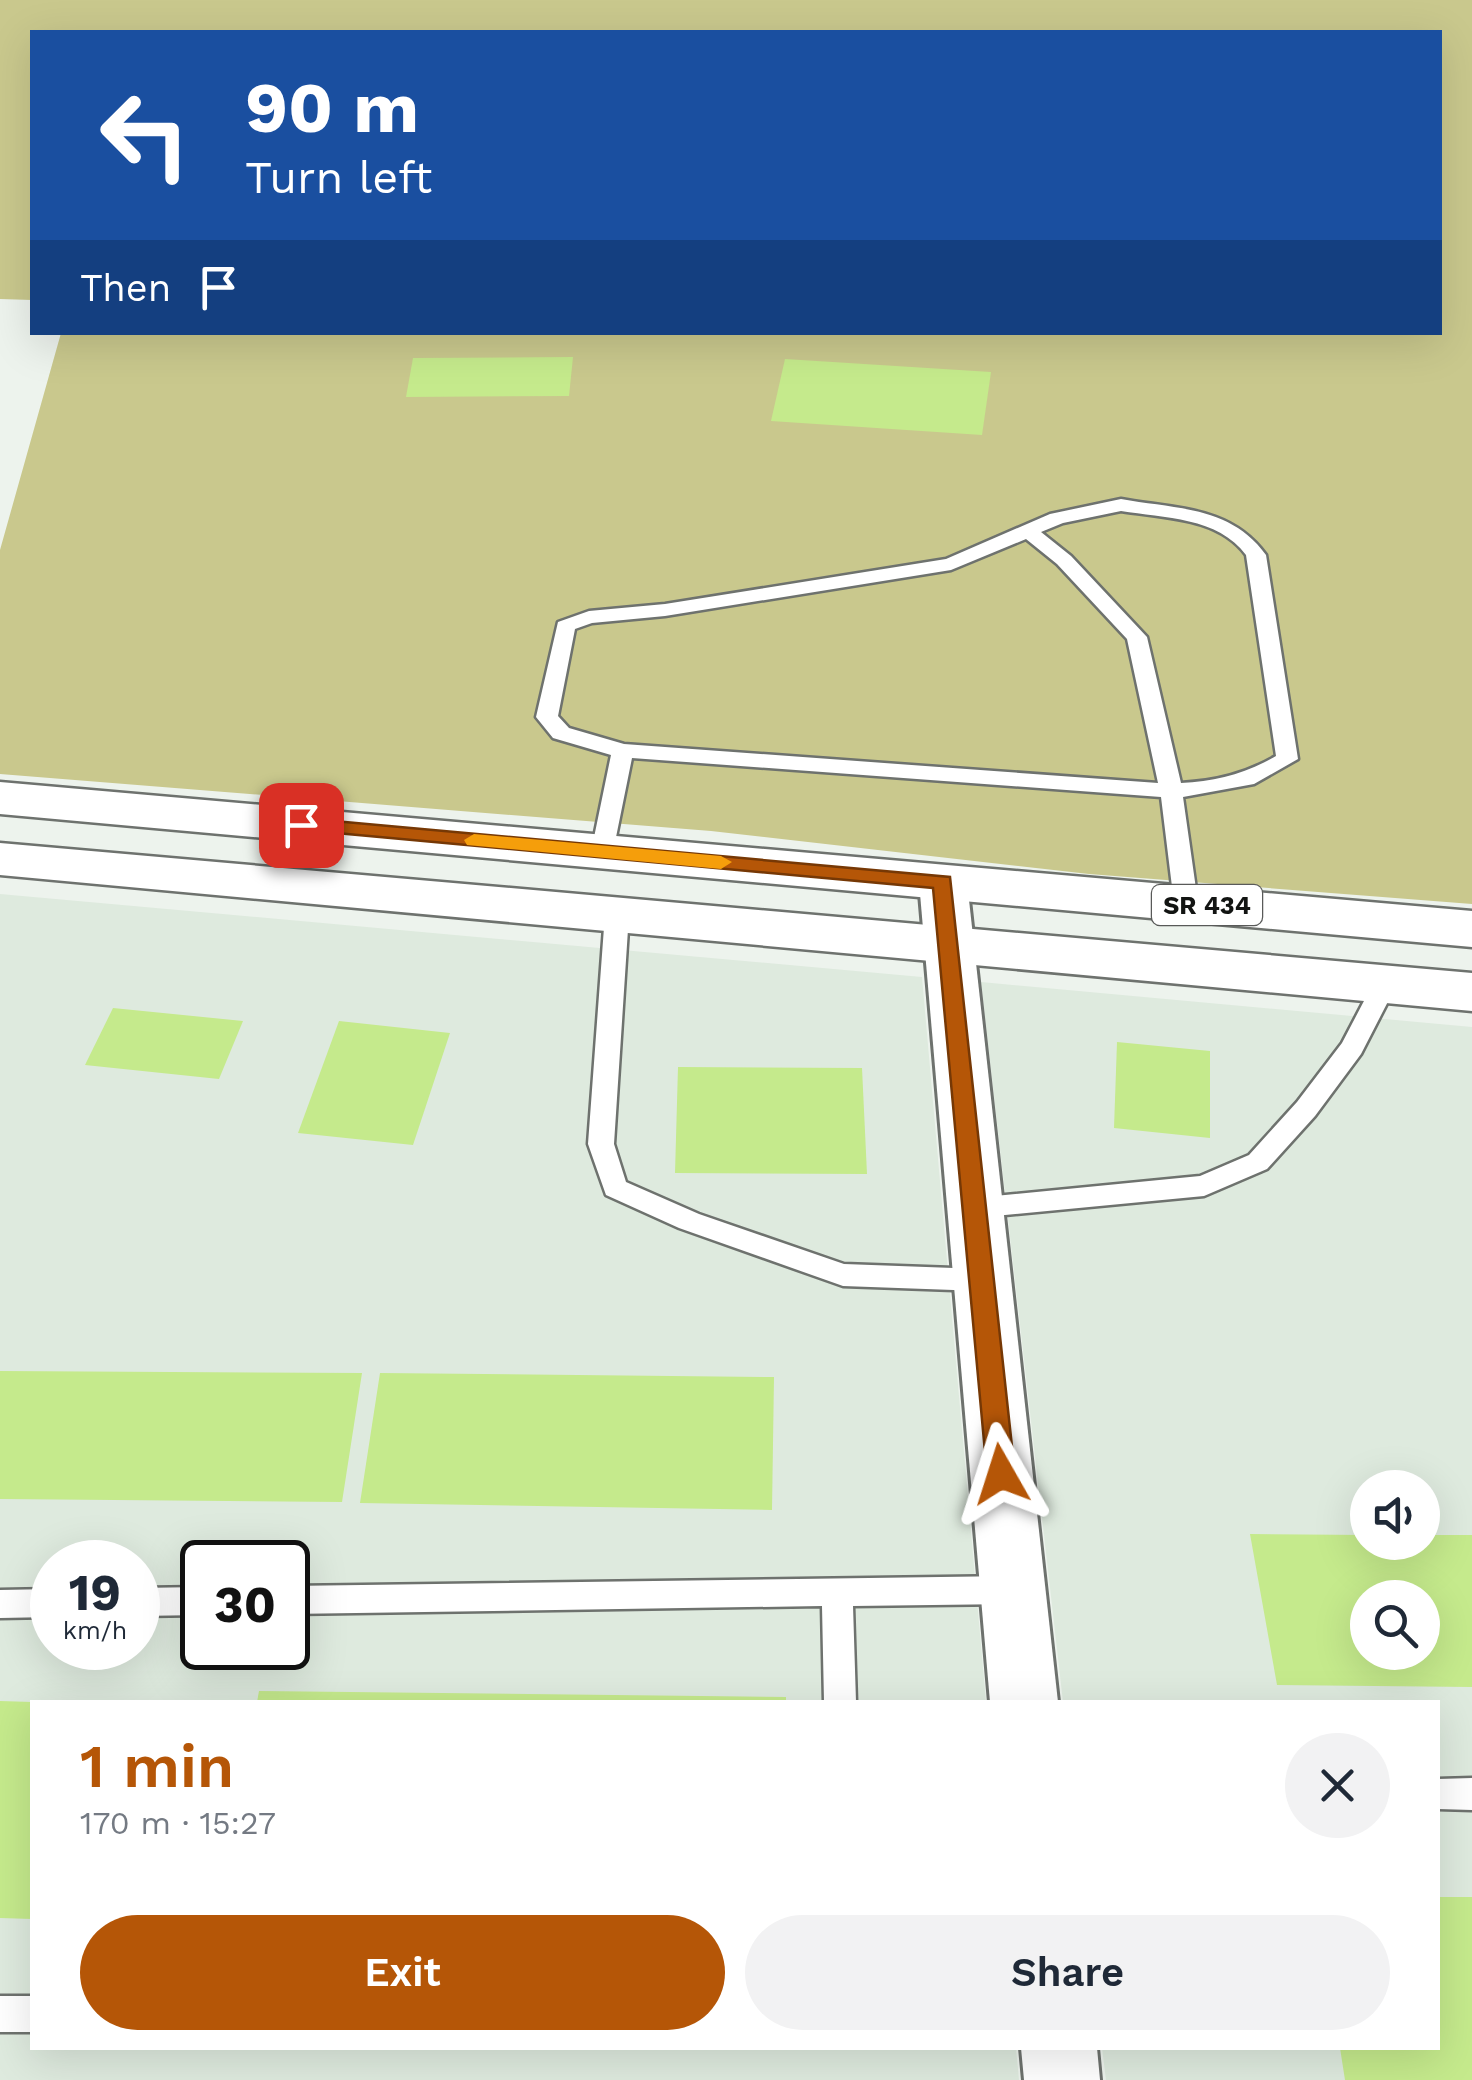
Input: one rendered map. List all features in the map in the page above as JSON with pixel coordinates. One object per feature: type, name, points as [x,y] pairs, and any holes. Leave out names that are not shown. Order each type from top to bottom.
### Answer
[{"type":"main road","name":"SR 434","points":[[0,798],[1472,929]]},
{"type":"main road","points":[[459,900],[596,876],[666,858]]},
{"type":"main road","name":"SR 434","points":[[0,859],[1472,992]]},
{"type":"street","points":[[943,882],[1024,1700]]},
{"type":"street","points":[[1059,2050],[1062,2080]]},
{"type":"lane","points":[[1120,506],[1153,508],[1218,522],[1244,538],[1256,555],[1287,759],[1256,780],[1171,790],[1117,790],[623,751],[562,733],[547,717],[564,626],[590,617],[665,610],[950,564],[1028,531],[1057,518],[1120,506]]},
{"type":"lane","points":[[1028,531],[1064,560],[1136,637],[1171,790],[1186,903]]},
{"type":"lane","points":[[602,852],[623,751]]},
{"type":"lane","points":[[617,914],[601,1144],[615,1188],[689,1221],[843,1275],[981,1280]]},
{"type":"lane","points":[[974,1208],[1204,1186],[1258,1162],[1306,1109],[1352,1048],[1385,984]]},
{"type":"lane","points":[[310,1600],[1013,1590]]},
{"type":"lane","points":[[837,1592],[840,1700]]},
{"type":"lane","points":[[0,1604],[30,1604]]},
{"type":"lane","points":[[1440,1794],[1472,1794]]},
{"type":"lane","points":[[0,2014],[30,2014]]},
{"type":"shaded area","points":[[0,0],[1472,0],[1472,904],[1089,874],[711,831],[0,774],[0,550],[60,335],[1442,335],[1442,30],[30,30],[30,300],[0,299]]},
{"type":"shaded area","points":[[0,894],[922,977],[986,1700],[30,1700],[30,2050],[1016,2050],[1019,2080],[0,2080]]},
{"type":"shaded area","points":[[981,982],[1472,1027],[1472,2080],[1106,2080],[1102,2050],[1440,2050],[1440,1700],[1063,1700]]},
{"type":"building","points":[[573,357],[569,396],[406,397],[413,358]]},
{"type":"building","points":[[785,359],[991,372],[982,435],[771,421]]},
{"type":"building","points":[[113,1008],[243,1021],[219,1079],[85,1065]]},
{"type":"building","points":[[339,1021],[450,1033],[413,1145],[298,1133]]},
{"type":"building","points":[[1117,1042],[1210,1051],[1210,1138],[1114,1128]]},
{"type":"building","points":[[678,1067],[862,1068],[867,1174],[675,1173]]},
{"type":"building","points":[[0,1371],[362,1373],[342,1502],[0,1499]]},
{"type":"building","points":[[380,1373],[774,1377],[772,1510],[360,1503]]},
{"type":"building","points":[[1250,1534],[1350,1535],[1350,1560],[1440,1560],[1440,1535],[1472,1535],[1472,1687],[1277,1685]]},
{"type":"building","points":[[259,1691],[786,1697],[786,1700],[257,1700]]},
{"type":"building","points":[[0,1701],[30,1702],[30,1919],[0,1918]]},
{"type":"building","points":[[1440,1897],[1472,1897],[1472,2080],[1345,2080],[1340,2050],[1440,2050]]},
{"type":"slow traffic","points":[[474,840],[721,862]]},
{"type":"route","points":[[301,825],[943,882],[1001,1474]]}]
